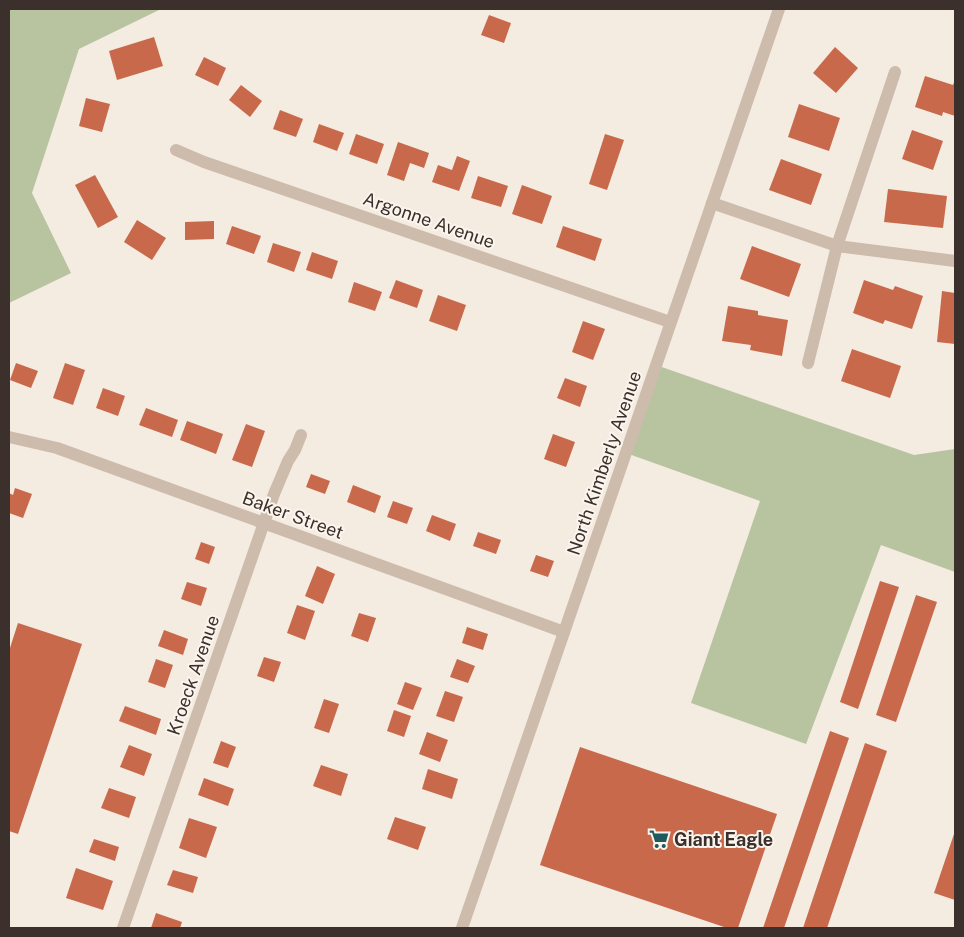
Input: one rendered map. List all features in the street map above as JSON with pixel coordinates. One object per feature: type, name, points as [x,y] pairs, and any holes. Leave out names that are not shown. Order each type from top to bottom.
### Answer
[{"type":"street","name":"North Kimberly Avenue","points":[[462,928],[779,9]]},
{"type":"street","points":[[808,363],[837,246],[895,72]]},
{"type":"street","name":"Argonne Avenue","points":[[176,150],[204,162],[670,322]]},
{"type":"street","points":[[712,203],[837,246],[955,261]]},
{"type":"street","name":"Kroeck Avenue","points":[[123,928],[274,494],[301,435]]},
{"type":"street","name":"Baker Street","points":[[9,437],[57,448],[564,632]]},
{"type":"green space","points":[[9,9],[161,9],[79,49],[32,193],[71,273],[9,303]]},
{"type":"green space","points":[[656,365],[914,455],[955,449],[955,572],[881,545],[806,744],[691,703],[760,501],[626,453]]},
{"type":"building","points":[[489,15],[511,23],[504,43],[481,35]]},
{"type":"building","points":[[154,37],[163,66],[117,80],[109,51]]},
{"type":"building","points":[[835,47],[858,68],[836,93],[813,73]]},
{"type":"building","points":[[204,57],[226,68],[218,86],[195,75]]},
{"type":"building","points":[[925,76],[953,85],[955,80],[955,116],[943,112],[942,116],[915,107]]},
{"type":"building","points":[[241,85],[262,101],[250,117],[229,100]]},
{"type":"building","points":[[86,98],[110,104],[102,132],[79,126]]},
{"type":"building","points":[[799,104],[840,118],[829,151],[788,137]]},
{"type":"building","points":[[280,110],[303,119],[296,137],[273,129]]},
{"type":"building","points":[[319,124],[344,133],[337,151],[313,142]]},
{"type":"building","points":[[912,130],[943,141],[933,170],[902,159]]},
{"type":"building","points":[[356,134],[384,144],[377,164],[349,154]]},
{"type":"building","points":[[605,134],[624,140],[607,190],[589,184]]},
{"type":"building","points":[[398,142],[429,153],[424,168],[410,163],[404,181],[387,175]]},
{"type":"building","points":[[457,156],[470,161],[459,191],[432,182],[438,165],[452,170]]},
{"type":"building","points":[[781,159],[822,174],[811,205],[769,190]]},
{"type":"building","points":[[95,175],[118,217],[98,228],[75,185]]},
{"type":"building","points":[[478,176],[508,186],[501,207],[471,198]]},
{"type":"building","points":[[522,185],[552,196],[542,224],[512,214]]},
{"type":"building","points":[[888,189],[947,196],[943,228],[884,222]]},
{"type":"building","points":[[137,220],[166,238],[152,260],[124,242]]},
{"type":"building","points":[[214,221],[214,239],[185,240],[185,222]]},
{"type":"building","points":[[232,226],[261,236],[254,254],[226,244]]},
{"type":"building","points":[[563,226],[602,239],[595,261],[556,247]]},
{"type":"building","points":[[273,243],[301,252],[294,272],[267,262]]},
{"type":"building","points":[[752,246],[801,264],[789,297],[740,279]]},
{"type":"building","points":[[312,252],[338,261],[332,279],[306,270]]},
{"type":"building","points":[[396,280],[423,290],[417,308],[389,298]]},
{"type":"building","points":[[864,280],[893,290],[895,286],[923,296],[912,329],[885,320],[883,324],[853,313]]},
{"type":"building","points":[[354,282],[382,292],[375,311],[348,302]]},
{"type":"building","points":[[942,291],[955,293],[955,344],[937,342]]},
{"type":"building","points":[[438,295],[466,305],[457,331],[429,321]]},
{"type":"building","points":[[728,306],[758,311],[758,315],[788,320],[782,356],[750,350],[751,345],[722,341]]},
{"type":"building","points":[[583,321],[605,329],[593,360],[572,352]]},
{"type":"building","points":[[852,349],[901,366],[890,398],[841,381]]},
{"type":"building","points":[[16,363],[38,371],[31,388],[10,380]]},
{"type":"building","points":[[65,363],[85,370],[73,405],[53,398]]},
{"type":"building","points":[[565,378],[587,386],[580,407],[557,398]]},
{"type":"building","points":[[103,388],[125,396],[118,416],[96,408]]},
{"type":"building","points":[[146,408],[178,420],[172,437],[139,425]]},
{"type":"building","points":[[187,421],[223,434],[216,454],[180,440]]},
{"type":"building","points":[[246,424],[265,431],[252,467],[232,460]]},
{"type":"building","points":[[553,434],[575,442],[566,467],[544,459]]},
{"type":"building","points":[[311,474],[330,481],[325,494],[306,487]]},
{"type":"building","points":[[353,485],[381,496],[375,513],[347,502]]},
{"type":"building","points":[[15,488],[32,494],[23,518],[9,513],[9,493],[13,495]]},
{"type":"building","points":[[393,501],[413,508],[407,524],[387,517]]},
{"type":"building","points":[[432,515],[456,524],[450,541],[426,531]]},
{"type":"building","points":[[478,532],[501,540],[496,554],[473,546]]},
{"type":"building","points":[[201,542],[215,547],[209,564],[195,559]]},
{"type":"building","points":[[536,555],[554,561],[548,577],[530,571]]},
{"type":"building","points":[[317,566],[335,574],[323,604],[305,596]]},
{"type":"building","points":[[880,581],[899,587],[858,709],[840,702]]},
{"type":"building","points":[[187,582],[207,588],[201,606],[181,599]]},
{"type":"building","points":[[916,595],[937,602],[896,722],[876,715]]},
{"type":"building","points":[[297,605],[315,611],[305,640],[287,633]]},
{"type":"building","points":[[359,613],[376,618],[368,642],[351,636]]},
{"type":"building","points":[[18,623],[82,644],[18,834],[9,831],[9,651]]},
{"type":"building","points":[[467,627],[488,634],[483,650],[462,643]]},
{"type":"building","points":[[164,630],[188,639],[183,655],[158,646]]},
{"type":"building","points":[[264,657],[281,662],[274,682],[257,676]]},
{"type":"building","points":[[156,659],[173,665],[165,688],[148,682]]},
{"type":"building","points":[[457,659],[475,666],[468,683],[450,677]]},
{"type":"building","points":[[405,682],[422,688],[413,710],[397,704]]},
{"type":"building","points":[[445,691],[463,697],[454,722],[436,716]]},
{"type":"building","points":[[324,699],[339,704],[329,733],[314,728]]},
{"type":"building","points":[[125,706],[161,719],[156,735],[119,721]]},
{"type":"building","points":[[394,710],[411,716],[404,737],[387,731]]},
{"type":"building","points":[[830,731],[849,738],[784,928],[763,928]]},
{"type":"building","points":[[427,732],[448,740],[440,762],[419,754]]},
{"type":"building","points":[[221,741],[236,747],[228,768],[213,763]]},
{"type":"building","points":[[865,743],[887,751],[827,928],[803,928]]},
{"type":"building","points":[[129,745],[152,754],[144,776],[120,767]]},
{"type":"building","name":"Giant Eagle","points":[[580,747],[777,814],[738,928],[727,928],[540,865]]},
{"type":"building","points":[[321,765],[348,774],[341,796],[313,786]]},
{"type":"building","points":[[428,769],[458,779],[452,799],[422,789]]},
{"type":"building","points":[[204,778],[234,789],[228,806],[198,795]]},
{"type":"building","points":[[109,788],[136,797],[129,818],[101,808]]},
{"type":"building","points":[[395,817],[426,827],[418,850],[387,839]]},
{"type":"building","points":[[189,818],[217,827],[206,858],[179,848]]},
{"type":"building","points":[[955,831],[955,900],[934,893]]},
{"type":"building","points":[[94,839],[119,847],[115,861],[89,852]]},
{"type":"building","points":[[76,868],[113,881],[103,910],[66,898]]},
{"type":"building","points":[[173,870],[198,877],[193,893],[167,885]]},
{"type":"building","points":[[156,913],[182,922],[180,928],[151,928]]},
{"type":"place","name":"Giant Eagle","points":[[659,839]]}]
